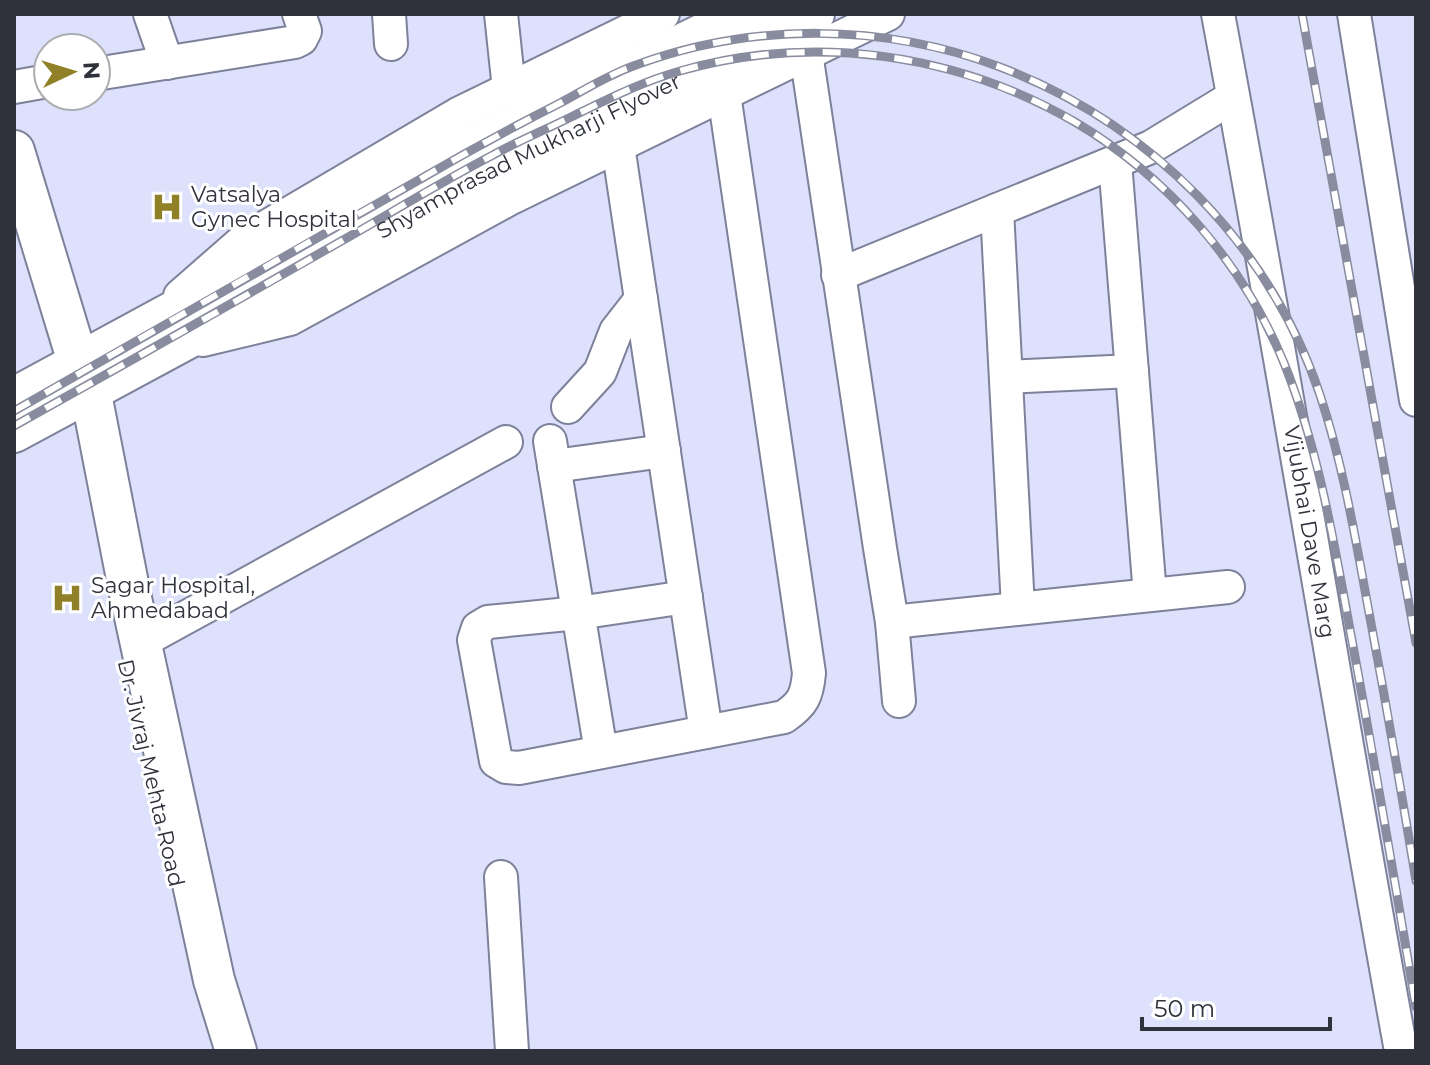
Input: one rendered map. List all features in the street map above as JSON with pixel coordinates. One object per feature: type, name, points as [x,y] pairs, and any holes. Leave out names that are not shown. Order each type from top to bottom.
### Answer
[{"type":"main road","name":"Shyamprasad Mukharji Flyover","points":[[259,283],[457,154],[744,14]]},
{"type":"main road","name":"Shyamprasad Mukharji Flyover","points":[[76,380],[259,283],[814,14]]},
{"type":"main road","points":[[14,151],[76,380],[141,642],[214,980],[236,1051]]},
{"type":"main road","points":[[14,207],[76,380]]},
{"type":"main road","points":[[14,398],[76,380]]},
{"type":"main road","points":[[14,432],[76,380]]},
{"type":"main road","name":"Dr. Jivraj Mehta Road","points":[[76,380],[111,596],[200,993],[219,1051]]},
{"type":"street","points":[[150,14],[167,63]]},
{"type":"street","points":[[112,72],[295,42],[301,39],[305,31],[299,14]]},
{"type":"street","points":[[501,14],[509,89]]},
{"type":"street","points":[[155,338],[244,240],[458,114],[509,89],[620,24],[663,14]]},
{"type":"street","points":[[155,338],[290,319],[511,198],[888,14]]},
{"type":"street","name":"Vijubhai Dave Marg","points":[[1218,14],[1401,1051]]},
{"type":"street","points":[[1354,14],[1416,400]]},
{"type":"street","points":[[806,53],[892,622],[899,701]]},
{"type":"street","points":[[686,597],[488,622],[478,628],[474,640],[496,761],[506,767],[519,768],[784,717],[799,707],[807,692],[809,673],[724,94]]},
{"type":"street","points":[[838,275],[1151,147],[1233,97]]},
{"type":"street","points":[[618,146],[706,732]]},
{"type":"street","points":[[1115,162],[1150,595]]},
{"type":"street","points":[[997,210],[1018,608]]},
{"type":"street","points":[[568,407],[600,372],[616,331],[641,299]]},
{"type":"street","points":[[1006,377],[1132,371]]},
{"type":"street","points":[[141,642],[506,442]]},
{"type":"street","points":[[601,752],[552,453],[664,451]]},
{"type":"street","points":[[892,622],[1228,587]]},
{"type":"street","points":[[501,877],[512,1051]]},
{"type":"railway","points":[[1302,14],[1416,643]]},
{"type":"railway","points":[[14,411],[471,150],[636,65],[726,41],[818,33],[910,42],[1000,67],[1054,91],[1106,120],[1153,155],[1197,195],[1236,239],[1269,288],[1298,340],[1320,395],[1348,500],[1416,881]]},
{"type":"railway","points":[[14,426],[512,145],[666,75],[730,59],[781,53],[832,52],[883,56],[933,66],[1029,98],[1109,144],[1171,196],[1224,257],[1267,326],[1284,363],[1307,429],[1332,531],[1416,1007]]},
{"type":"place","name":"Vatsalya Gynec Hospital","points":[[167,207]]},
{"type":"place","name":"Sagar Hospital, Ahmedabad","points":[[67,598]]}]
